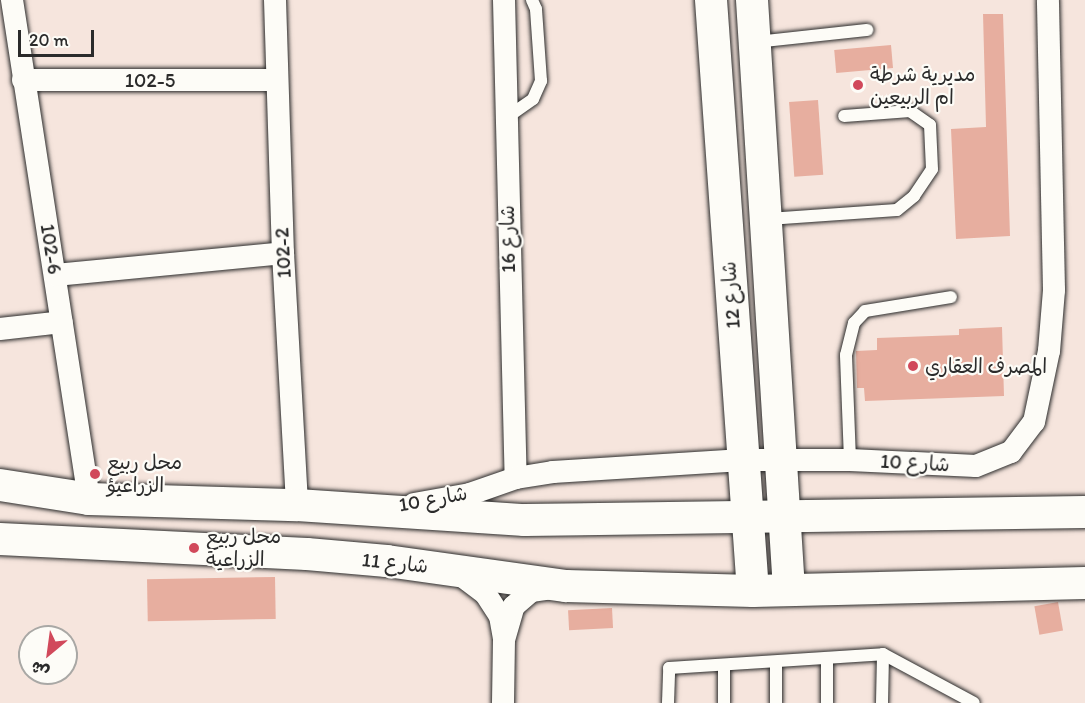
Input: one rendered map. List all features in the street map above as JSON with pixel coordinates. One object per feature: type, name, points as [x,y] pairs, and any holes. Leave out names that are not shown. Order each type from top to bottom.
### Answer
[{"type":"main road","name":"شارع 12","points":[[711,0],[753,591]]},
{"type":"main road","name":"شارع 12","points":[[752,0],[768,219],[789,590]]},
{"type":"main road","points":[[0,485],[88,499],[297,505],[525,520],[1079,512]]},
{"type":"main road","name":"شارع 11","points":[[0,539],[307,554],[446,569],[566,586],[753,591],[1076,584]]},
{"type":"street","name":"102-6","points":[[12,0],[56,275],[88,499]]},
{"type":"street","name":"102-2","points":[[275,0],[283,253],[297,505]]},
{"type":"street","name":"شارع 16","points":[[504,0],[516,478]]},
{"type":"street","name":"شارع 10","points":[[359,509],[421,504],[470,494],[516,478],[743,460],[989,463],[1011,452],[1034,422],[1044,381],[1053,290],[1048,0]]},
{"type":"street","name":"102-5","points":[[23,80],[276,80]]},
{"type":"street","points":[[56,275],[283,253]]},
{"type":"street","points":[[0,329],[62,322]]},
{"type":"street","points":[[446,569],[465,576],[485,594],[500,616],[504,640],[503,703]]},
{"type":"street","points":[[504,640],[514,606],[531,591],[566,586]]},
{"type":"lane","points":[[506,118],[533,99],[541,81],[537,9],[532,0]]},
{"type":"lane","points":[[756,42],[867,30]]},
{"type":"lane","points":[[768,219],[897,210],[914,196],[932,169],[930,125],[910,111],[844,116]]},
{"type":"lane","points":[[850,460],[846,355],[854,323],[865,311],[951,297]]},
{"type":"lane","points":[[882,703],[883,654]]},
{"type":"lane","points":[[668,703],[669,669],[883,654],[974,703]]},
{"type":"lane","points":[[827,658],[827,703]]},
{"type":"lane","points":[[776,662],[776,703]]},
{"type":"lane","points":[[724,666],[724,703]]},
{"type":"building","points":[[983,14],[1003,14],[1010,236],[956,239],[951,129],[986,127]]},
{"type":"building","points":[[891,45],[893,68],[836,73],[834,50]]},
{"type":"building","points":[[818,100],[823,175],[794,177],[789,102]]},
{"type":"building","points":[[1002,327],[1004,396],[865,401],[864,388],[857,388],[856,351],[877,350],[877,338],[959,335],[959,329]]},
{"type":"building","points":[[275,577],[276,619],[148,621],[147,579]]},
{"type":"building","points":[[1058,602],[1063,631],[1039,635],[1034,606]]},
{"type":"building","points":[[612,608],[613,628],[569,630],[568,610]]},
{"type":"place","name":"مديرية شرطة ام الربيعين","points":[[858,85]]},
{"type":"place","name":"المصرف العقاري","points":[[913,366]]},
{"type":"place","name":"محل ربيع الزراعيؤ","points":[[95,474]]},
{"type":"place","name":"محل ربيع الزراعية","points":[[194,548]]}]
